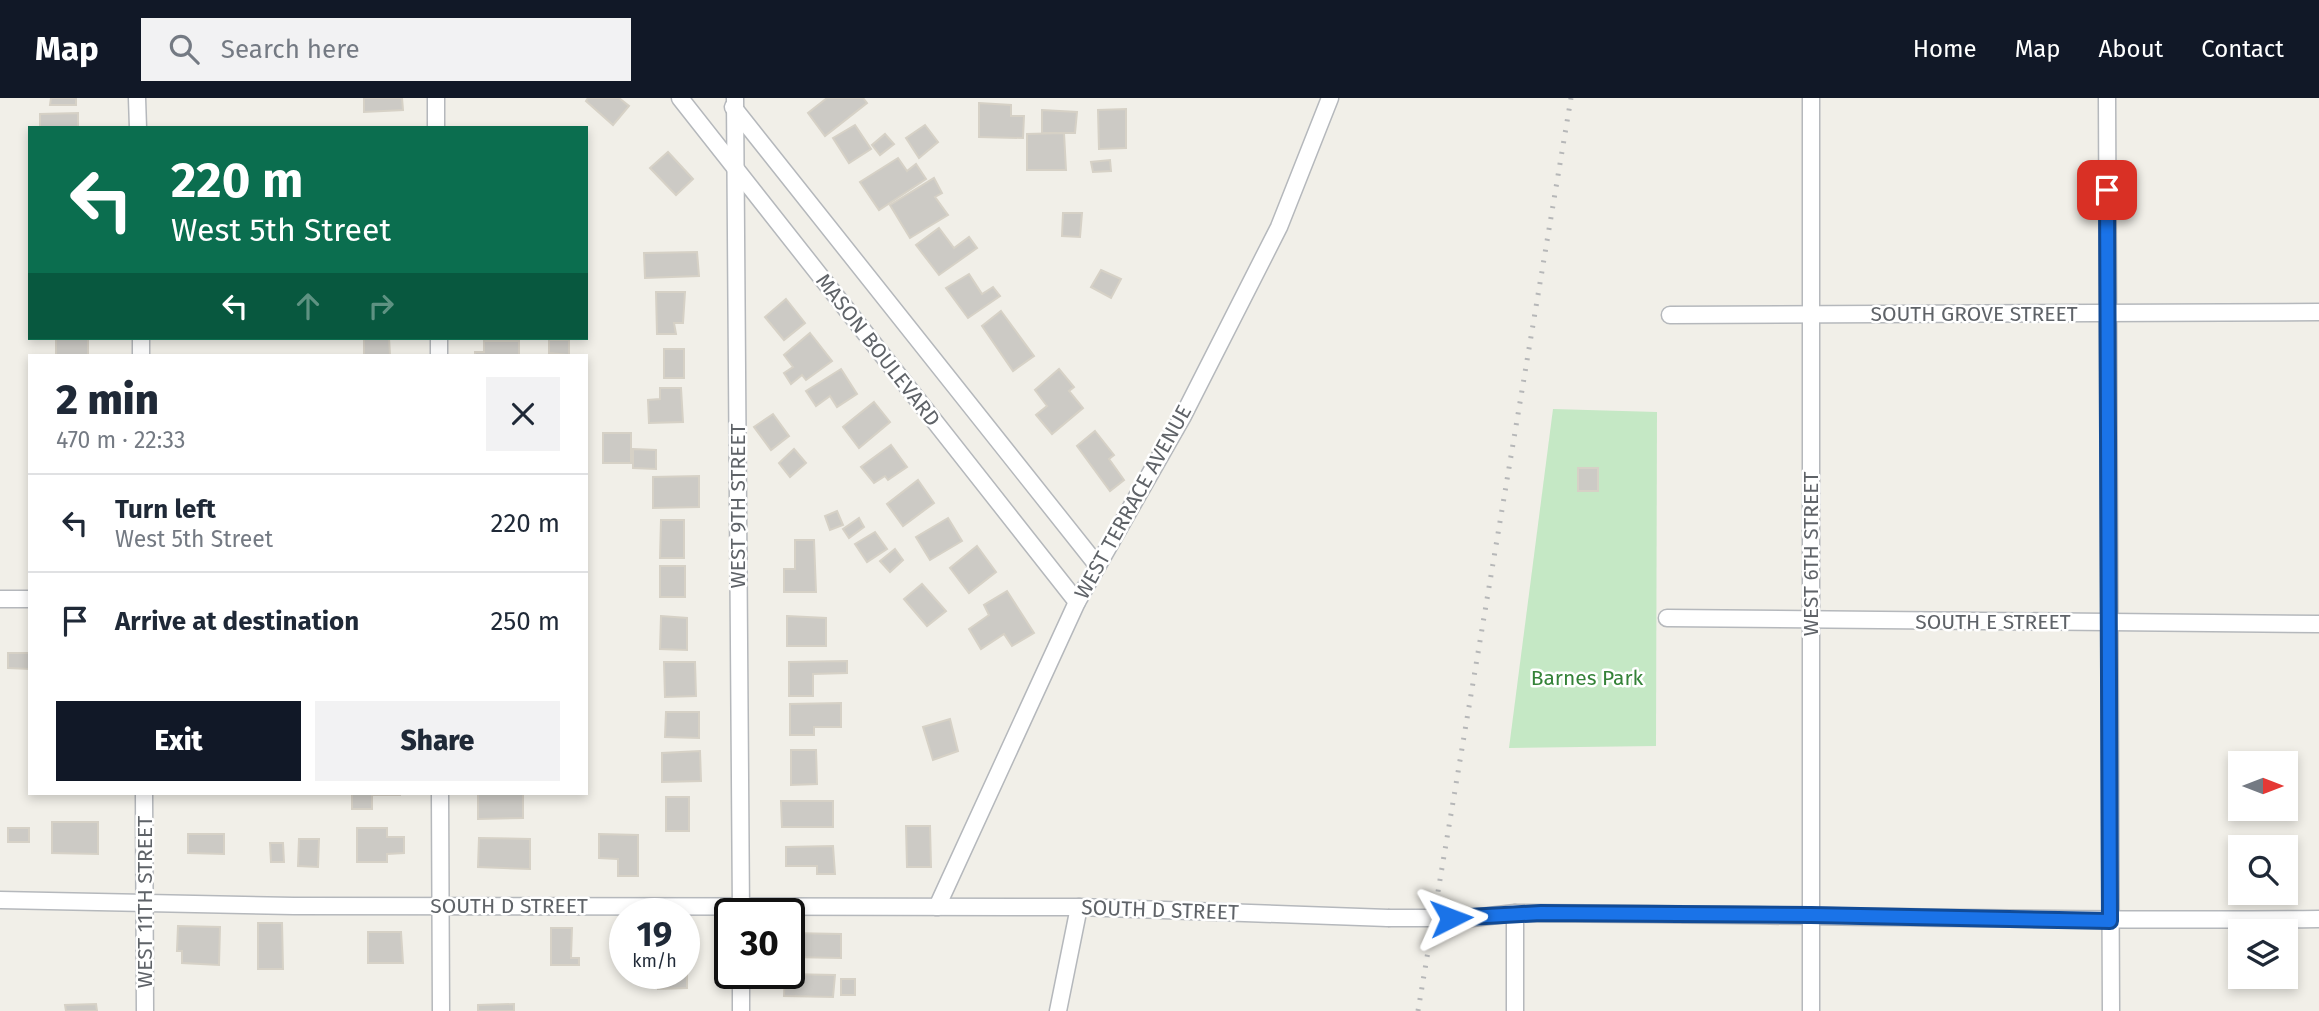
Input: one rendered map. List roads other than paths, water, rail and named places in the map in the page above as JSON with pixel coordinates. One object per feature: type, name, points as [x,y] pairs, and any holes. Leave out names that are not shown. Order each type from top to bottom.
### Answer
[{"type":"street","points":[[137,98],[138,126]]},
{"type":"street","points":[[436,98],[436,126]]},
{"type":"street","name":"MASON BOULEVARD","points":[[680,98],[1077,603]]},
{"type":"street","name":"WEST TERRACE AVENUE","points":[[937,908],[1077,603],[1183,416],[1279,227],[1330,98]]},
{"type":"street","name":"WEST 6TH STREET","points":[[1811,98],[1811,1011]]},
{"type":"street","points":[[2106,98],[2111,1011]]},
{"type":"street","name":"MASON BOULEVARD","points":[[732,102],[1097,565]]},
{"type":"street","name":"WEST 9TH STREET","points":[[732,102],[736,169],[741,898]]},
{"type":"street","name":"SOUTH GROVE STREET","points":[[1670,315],[2319,312]]},
{"type":"street","points":[[0,599],[28,599]]},
{"type":"street","name":"SOUTH E STREET","points":[[1667,618],[2319,624]]},
{"type":"street","name":"WEST 11TH STREET","points":[[144,795],[145,1011]]},
{"type":"street","points":[[440,795],[441,1011]]},
{"type":"street","name":"SOUTH D STREET","points":[[0,900],[145,905],[714,910]]},
{"type":"street","points":[[1058,1011],[1079,907]]},
{"type":"street","name":"SOUTH D STREET","points":[[805,909],[1079,907],[1388,918],[1472,918],[1515,913],[2110,921],[2319,919]]},
{"type":"street","points":[[1515,913],[1515,1011]]},
{"type":"street","points":[[741,989],[741,1011]]},
{"type":"railway","points":[[1418,1011],[1571,98]]},
{"type":"park label","name":"Barnes Park","points":[[1587,678]]}]
